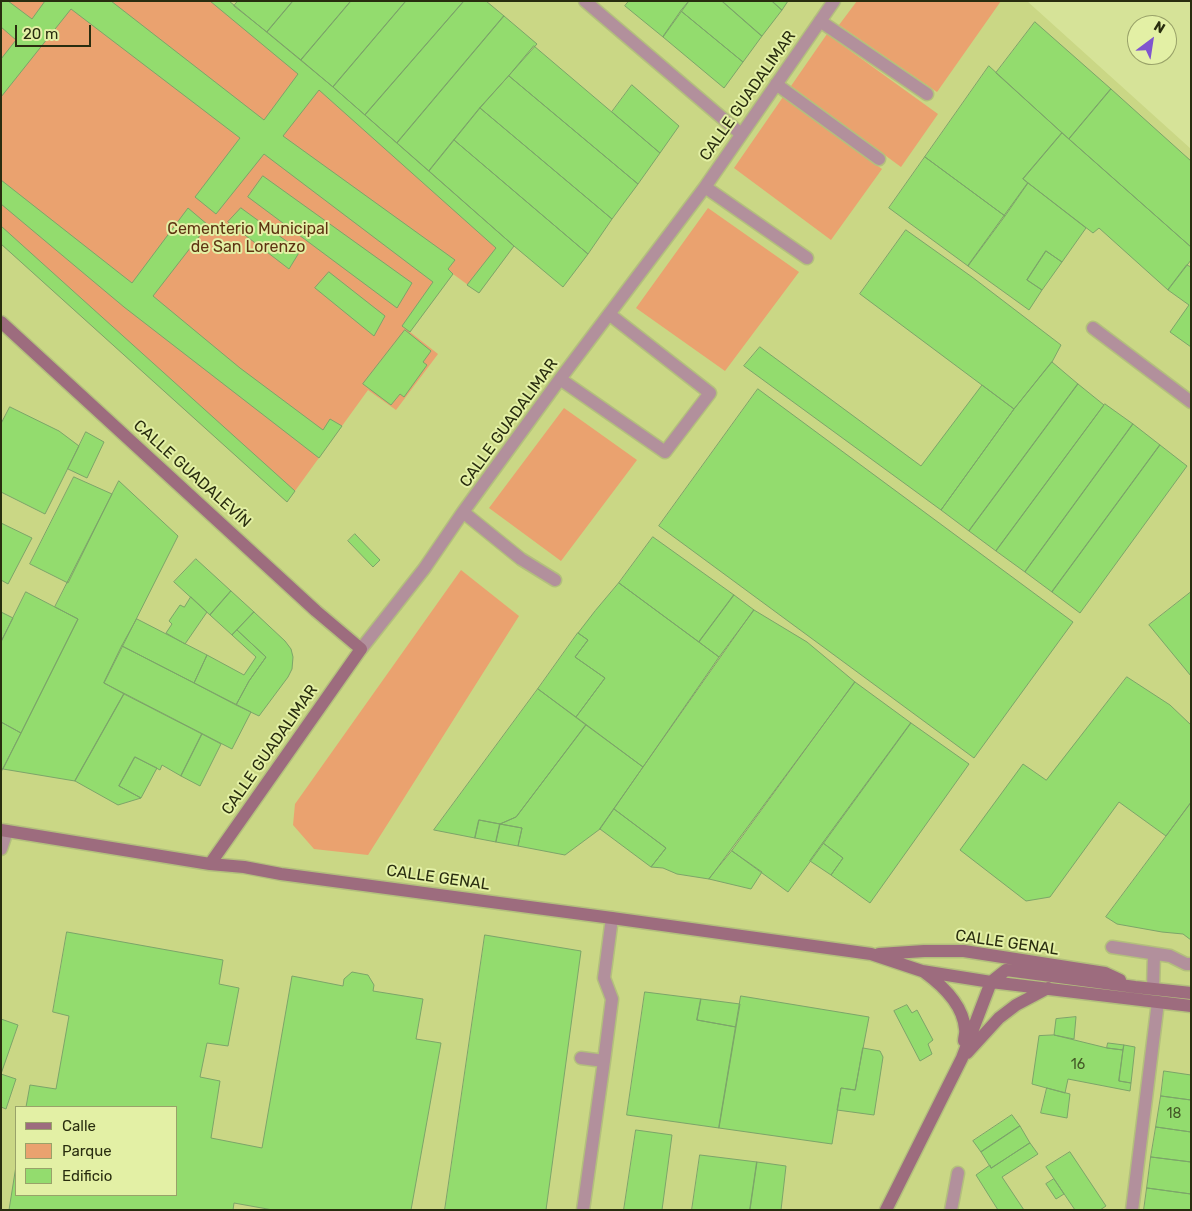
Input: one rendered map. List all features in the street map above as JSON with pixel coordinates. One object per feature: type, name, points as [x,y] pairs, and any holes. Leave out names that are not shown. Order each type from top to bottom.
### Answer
[{"type":"main road","name":"CALLE GUADALEVÍN","points":[[1,322],[309,604],[361,649]]},
{"type":"main road","name":"CALLE GUADALIMAR","points":[[210,864],[361,649]]},
{"type":"main road","name":"CALLE GENAL","points":[[4,831],[280,874],[871,954],[922,971],[991,982],[1191,1006]]},
{"type":"main road","name":"CALLE GENAL","points":[[871,954],[964,951],[1104,974],[1135,987]]},
{"type":"main road","name":"CALLE GENAL","points":[[991,982],[1006,970],[1191,993]]},
{"type":"main road","points":[[922,971],[946,990],[961,1012],[965,1029],[962,1058]]},
{"type":"main road","points":[[886,1210],[962,1058],[991,982]]},
{"type":"main road","points":[[962,1058],[999,1018],[1016,1005],[1048,988]]},
{"type":"street","points":[[585,1],[742,134]]},
{"type":"street","name":"CALLE GUADALIMAR","points":[[361,649],[424,569],[560,379],[705,187],[834,1]]},
{"type":"street","points":[[820,21],[927,94]]},
{"type":"street","points":[[776,84],[879,159]]},
{"type":"street","points":[[705,187],[807,258]]},
{"type":"street","points":[[560,379],[665,452],[710,393],[609,314]]},
{"type":"street","points":[[1093,328],[1191,402]]},
{"type":"street","points":[[464,512],[521,560],[554,580]]},
{"type":"street","points":[[1,848],[4,831]]},
{"type":"street","points":[[584,1210],[612,999],[604,978],[612,918]]},
{"type":"street","points":[[1112,947],[1170,956],[1186,964],[1191,964]]},
{"type":"street","points":[[1153,989],[1154,954]]},
{"type":"street","points":[[1132,1210],[1158,1002]]},
{"type":"street","points":[[581,1058],[604,1061]]},
{"type":"street","points":[[951,1210],[958,1173]]},
{"type":"shaded area","points":[[1,1],[1027,1],[1191,149],[1191,1210],[1,1210]]},
{"type":"green space","name":"Cementerio Municipal de San Lorenzo","points":[[1,1],[229,1],[301,60],[514,246],[479,293],[453,274],[410,332],[438,354],[396,410],[368,390],[287,502],[1,244]]},
{"type":"green space","points":[[857,1],[1001,1],[937,92],[839,25]]},
{"type":"green space","points":[[827,34],[938,114],[901,167],[791,86]]},
{"type":"green space","points":[[783,97],[882,169],[831,240],[734,168]]},
{"type":"green space","points":[[708,208],[799,272],[725,371],[636,308]]},
{"type":"green space","points":[[564,408],[637,460],[561,561],[489,508]]},
{"type":"green space","points":[[461,570],[519,616],[368,855],[314,849],[293,825],[295,804]]},
{"type":"building","points":[[1,1],[8,1],[32,19],[45,1],[111,1],[264,120],[298,74],[210,1],[229,1],[333,87],[514,246],[479,293],[467,285],[496,248],[319,90],[283,136],[455,260],[448,269],[453,274],[410,332],[402,326],[433,282],[264,154],[216,214],[195,197],[240,138],[71,9],[1,97],[1,59],[16,40],[1,27]]},
{"type":"building","points":[[238,1],[293,1],[267,32],[234,6]]},
{"type":"building","points":[[293,1],[351,1],[301,60],[267,32]]},
{"type":"building","points":[[351,1],[406,1],[333,87],[301,60]]},
{"type":"building","points":[[406,1],[464,1],[365,115],[333,87]]},
{"type":"building","points":[[464,1],[486,1],[504,16],[397,143],[365,115]]},
{"type":"building","points":[[629,1],[689,1],[663,37],[625,6]]},
{"type":"building","points":[[689,1],[722,1],[762,36],[743,62],[681,11]]},
{"type":"building","points":[[722,1],[772,1],[782,10],[762,36]]},
{"type":"building","points":[[772,1],[788,1],[782,10]]},
{"type":"building","points":[[681,11],[743,62],[724,88],[663,37]]},
{"type":"building","points":[[504,16],[537,44],[480,108],[429,171],[397,143]]},
{"type":"building","points":[[1035,22],[1111,89],[1069,139],[996,73]]},
{"type":"building","points":[[534,46],[660,153],[638,184],[509,76]]},
{"type":"building","points":[[989,66],[1062,133],[1023,179],[1028,183],[1005,216],[925,157]]},
{"type":"building","points":[[509,76],[638,184],[612,219],[480,108]]},
{"type":"building","points":[[632,85],[679,126],[660,153],[612,112]]},
{"type":"building","points":[[1111,89],[1191,161],[1191,247],[1069,139]]},
{"type":"building","points":[[480,108],[612,219],[588,254],[454,140]]},
{"type":"building","points":[[1062,133],[1191,247],[1191,260],[1168,290],[1099,228],[1093,233],[1023,179]]},
{"type":"building","points":[[454,140],[588,254],[563,287],[429,171]]},
{"type":"building","points":[[925,157],[1005,216],[968,266],[889,208]]},
{"type":"building","points":[[263,176],[412,283],[397,308],[248,197]]},
{"type":"building","points":[[1,180],[132,283],[188,208],[208,225],[153,296],[240,368],[323,430],[330,419],[342,426],[319,458],[124,307],[1,204]]},
{"type":"building","points":[[1028,183],[1086,228],[1062,262],[1046,251],[1027,280],[1042,290],[1029,310],[968,266]]},
{"type":"building","points":[[241,208],[300,251],[289,269],[228,222]]},
{"type":"building","points":[[1,226],[295,491],[287,502],[1,244]]},
{"type":"building","points":[[906,230],[972,277],[1061,345],[1052,362],[1014,409],[860,294]]},
{"type":"building","points":[[1046,251],[1062,262],[1042,290],[1027,280]]},
{"type":"building","points":[[1187,265],[1191,267],[1191,347],[1170,332],[1189,305],[1168,290]]},
{"type":"building","points":[[329,272],[385,316],[374,336],[315,288]]},
{"type":"building","points":[[405,330],[431,351],[423,362],[427,365],[404,397],[400,394],[391,405],[363,384]]},
{"type":"building","points":[[760,347],[921,466],[982,385],[1014,409],[941,510],[744,366]]},
{"type":"building","points":[[1052,362],[1078,384],[969,531],[941,510],[1014,409]]},
{"type":"building","points":[[1078,384],[1104,405],[996,551],[969,531]]},
{"type":"building","points":[[758,389],[1073,622],[974,758],[659,526]]},
{"type":"building","points":[[1105,404],[1133,424],[1025,572],[996,551]]},
{"type":"building","points":[[10,407],[59,431],[79,446],[45,514],[1,492],[1,424]]},
{"type":"building","points":[[1133,424],[1160,445],[1052,592],[1025,572]]},
{"type":"building","points":[[86,432],[104,442],[87,478],[68,469]]},
{"type":"building","points":[[1160,445],[1187,466],[1080,613],[1052,592]]},
{"type":"building","points":[[74,477],[112,494],[68,583],[30,564]]},
{"type":"building","points":[[119,481],[178,536],[104,683],[124,694],[75,781],[3,769],[78,619],[55,607]]},
{"type":"building","points":[[1,523],[32,538],[8,584],[1,580]]},
{"type":"building","points":[[355,534],[380,560],[373,567],[348,541]]},
{"type":"building","points":[[653,537],[734,595],[699,642],[619,583]]},
{"type":"building","points":[[196,559],[231,591],[210,615],[174,582]]},
{"type":"building","points":[[619,583],[719,657],[643,767],[576,717],[605,678],[575,657],[588,640],[578,633]]},
{"type":"building","points":[[231,591],[254,612],[232,635],[210,615]]},
{"type":"building","points":[[26,592],[78,619],[21,733],[1,722],[1,642]]},
{"type":"building","points":[[1191,592],[1191,676],[1149,625]]},
{"type":"building","points":[[734,595],[754,610],[719,657],[699,642]]},
{"type":"building","points":[[191,597],[207,612],[185,644],[166,633],[172,624],[169,621],[180,605],[184,607]]},
{"type":"building","points":[[754,610],[807,642],[855,682],[709,879],[677,874],[663,868],[651,867],[666,848],[614,809]]},
{"type":"building","points":[[1,612],[13,618],[1,642]]},
{"type":"building","points":[[254,612],[285,641],[291,649],[293,657],[292,669],[288,677],[259,716],[236,705],[249,681],[266,657],[237,630]]},
{"type":"building","points":[[137,619],[207,655],[194,683],[122,646]]},
{"type":"building","points":[[237,630],[266,657],[249,681],[236,705],[194,683],[207,655],[244,675],[256,657],[232,635]]},
{"type":"building","points":[[578,633],[588,640],[575,657],[605,678],[576,717],[538,689]]},
{"type":"building","points":[[122,646],[251,712],[232,749],[104,683]]},
{"type":"building","points":[[1127,677],[1170,705],[1191,725],[1191,802],[1166,836],[1119,802],[1050,897],[1026,901],[960,850],[1023,764],[1046,780]]},
{"type":"building","points":[[855,682],[911,723],[788,892],[732,851]]},
{"type":"building","points":[[538,689],[586,725],[516,817],[500,824],[479,820],[475,838],[434,830]]},
{"type":"building","points":[[124,694],[202,734],[181,776],[162,765],[160,770],[135,757],[119,786],[141,798],[118,805],[75,781]]},
{"type":"building","points":[[1,722],[21,733],[1,772]]},
{"type":"building","points":[[911,723],[969,764],[870,903],[831,875],[843,858],[823,843]]},
{"type":"building","points":[[586,725],[643,767],[600,829],[565,855],[518,846],[522,828],[500,824],[516,817]]},
{"type":"building","points":[[202,734],[221,744],[200,786],[181,776]]},
{"type":"building","points":[[135,757],[157,768],[141,798],[119,786]]},
{"type":"building","points":[[1191,803],[1191,940],[1183,934],[1117,924],[1106,917]]},
{"type":"building","points":[[614,809],[666,848],[651,867],[600,829]]},
{"type":"building","points":[[479,820],[500,824],[496,842],[475,838]]},
{"type":"building","points":[[500,824],[522,828],[518,846],[496,842]]},
{"type":"building","points":[[823,843],[843,858],[831,875],[810,861]]},
{"type":"building","points":[[732,851],[762,872],[751,889],[709,879]]},
{"type":"building","points":[[67,932],[223,960],[219,984],[239,988],[228,1046],[207,1043],[200,1077],[220,1081],[211,1138],[262,1148],[292,976],[343,986],[344,979],[352,972],[368,975],[374,985],[373,991],[423,999],[416,1039],[441,1043],[411,1210],[273,1210],[234,1203],[233,1210],[9,1210],[15,1172],[15,1196],[178,1196],[178,1106],[26,1106],[30,1085],[56,1089],[69,1016],[53,1012]]},
{"type":"building","points":[[485,935],[581,951],[546,1210],[445,1210]]},
{"type":"building","points":[[645,992],[701,999],[697,1020],[736,1027],[719,1128],[627,1115]]},
{"type":"building","points":[[741,996],[869,1017],[855,1090],[841,1088],[832,1144],[719,1128]]},
{"type":"building","points":[[701,999],[740,1004],[736,1027],[697,1020]]},
{"type":"building","points":[[907,1005],[912,1013],[917,1010],[933,1040],[928,1044],[932,1054],[920,1061],[894,1011]]},
{"type":"building","points":[[1076,1017],[1074,1039],[1054,1035],[1056,1019]]},
{"type":"building","points":[[1,1019],[18,1025],[1,1074]]},
{"type":"building","points":[[1054,1035],[1123,1050],[1119,1081],[1131,1083],[1130,1091],[1068,1079],[1065,1093],[1032,1084],[1039,1036]]},
{"type":"building","points":[[1108,1043],[1124,1045],[1123,1050],[1107,1048]]},
{"type":"building","points":[[1124,1045],[1135,1047],[1131,1083],[1119,1081]]},
{"type":"building","points":[[863,1048],[880,1051],[883,1057],[874,1115],[837,1110],[841,1088],[855,1090]]},
{"type":"building","points":[[1164,1071],[1191,1075],[1191,1100],[1161,1096]]},
{"type":"building","points":[[1,1074],[16,1079],[6,1109],[1,1107]]},
{"type":"building","points":[[1047,1088],[1070,1094],[1067,1118],[1041,1113]]},
{"type":"building","points":[[1161,1096],[1191,1100],[1191,1132],[1156,1127]]},
{"type":"building","points":[[1012,1115],[1020,1126],[981,1152],[973,1141]]},
{"type":"building","points":[[1020,1126],[1030,1143],[991,1168],[981,1152]]},
{"type":"building","points":[[1156,1127],[1191,1132],[1191,1162],[1151,1157]]},
{"type":"building","points":[[636,1130],[672,1135],[662,1210],[624,1210]]},
{"type":"building","points":[[1030,1143],[1038,1154],[1002,1177],[1024,1210],[998,1210],[976,1175],[990,1165],[991,1168]]},
{"type":"building","points":[[1070,1152],[1106,1206],[1100,1210],[1075,1210],[1046,1167]]},
{"type":"building","points":[[700,1155],[757,1162],[750,1210],[692,1210]]},
{"type":"building","points":[[1151,1157],[1191,1162],[1191,1194],[1147,1188]]},
{"type":"building","points":[[757,1162],[786,1166],[781,1210],[750,1210]]},
{"type":"building","points":[[1054,1179],[1064,1194],[1056,1199],[1046,1184]]},
{"type":"building","points":[[1147,1188],[1191,1194],[1191,1210],[1144,1210]]}]
